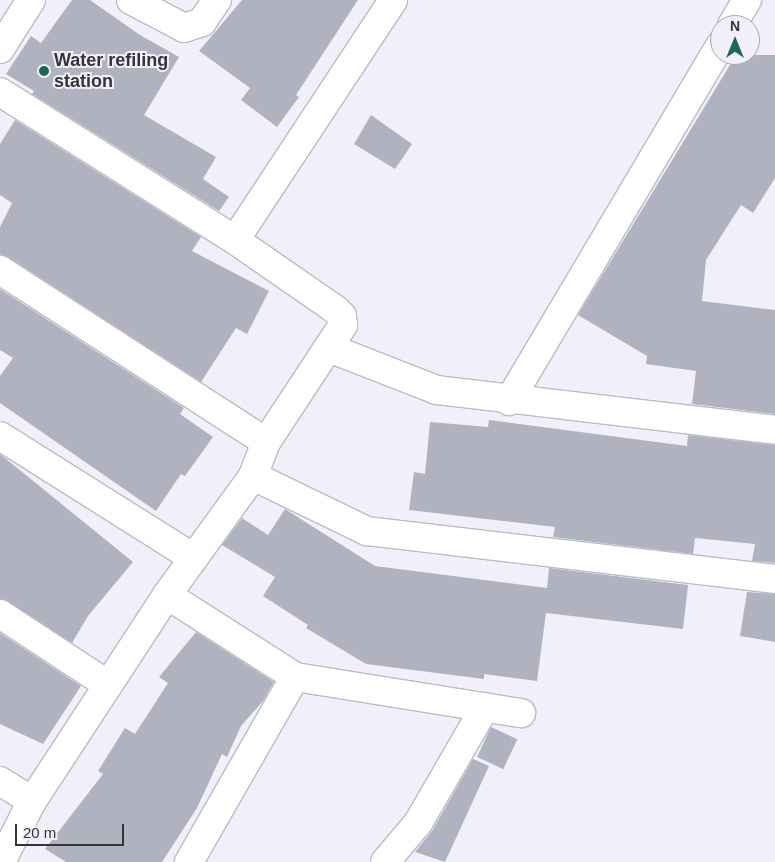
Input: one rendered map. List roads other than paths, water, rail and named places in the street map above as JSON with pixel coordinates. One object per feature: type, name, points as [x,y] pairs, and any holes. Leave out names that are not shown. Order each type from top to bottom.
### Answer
[{"type":"street","points":[[0,49],[31,0]]},
{"type":"street","points":[[131,0],[184,28],[202,22],[217,0]]},
{"type":"street","points":[[235,240],[392,0]]},
{"type":"street","points":[[738,15],[747,0]]},
{"type":"street","points":[[509,401],[710,63]]},
{"type":"street","points":[[0,92],[235,240],[342,316],[343,325],[266,442],[253,476],[166,595],[32,801],[1,862]]},
{"type":"street","points":[[0,270],[266,442]]},
{"type":"street","points":[[329,348],[437,390],[509,401],[775,430]]},
{"type":"street","points":[[0,436],[194,558]]},
{"type":"street","points":[[253,476],[366,531],[775,579]]},
{"type":"street","points":[[166,595],[295,677],[521,714]]},
{"type":"street","points":[[0,614],[108,684]]},
{"type":"street","points":[[188,862],[295,677]]},
{"type":"street","points":[[385,862],[418,823],[485,707]]},
{"type":"street","points":[[0,781],[32,801]]},
{"type":"place","name":"Water refiling station","points":[[44,71]]}]
